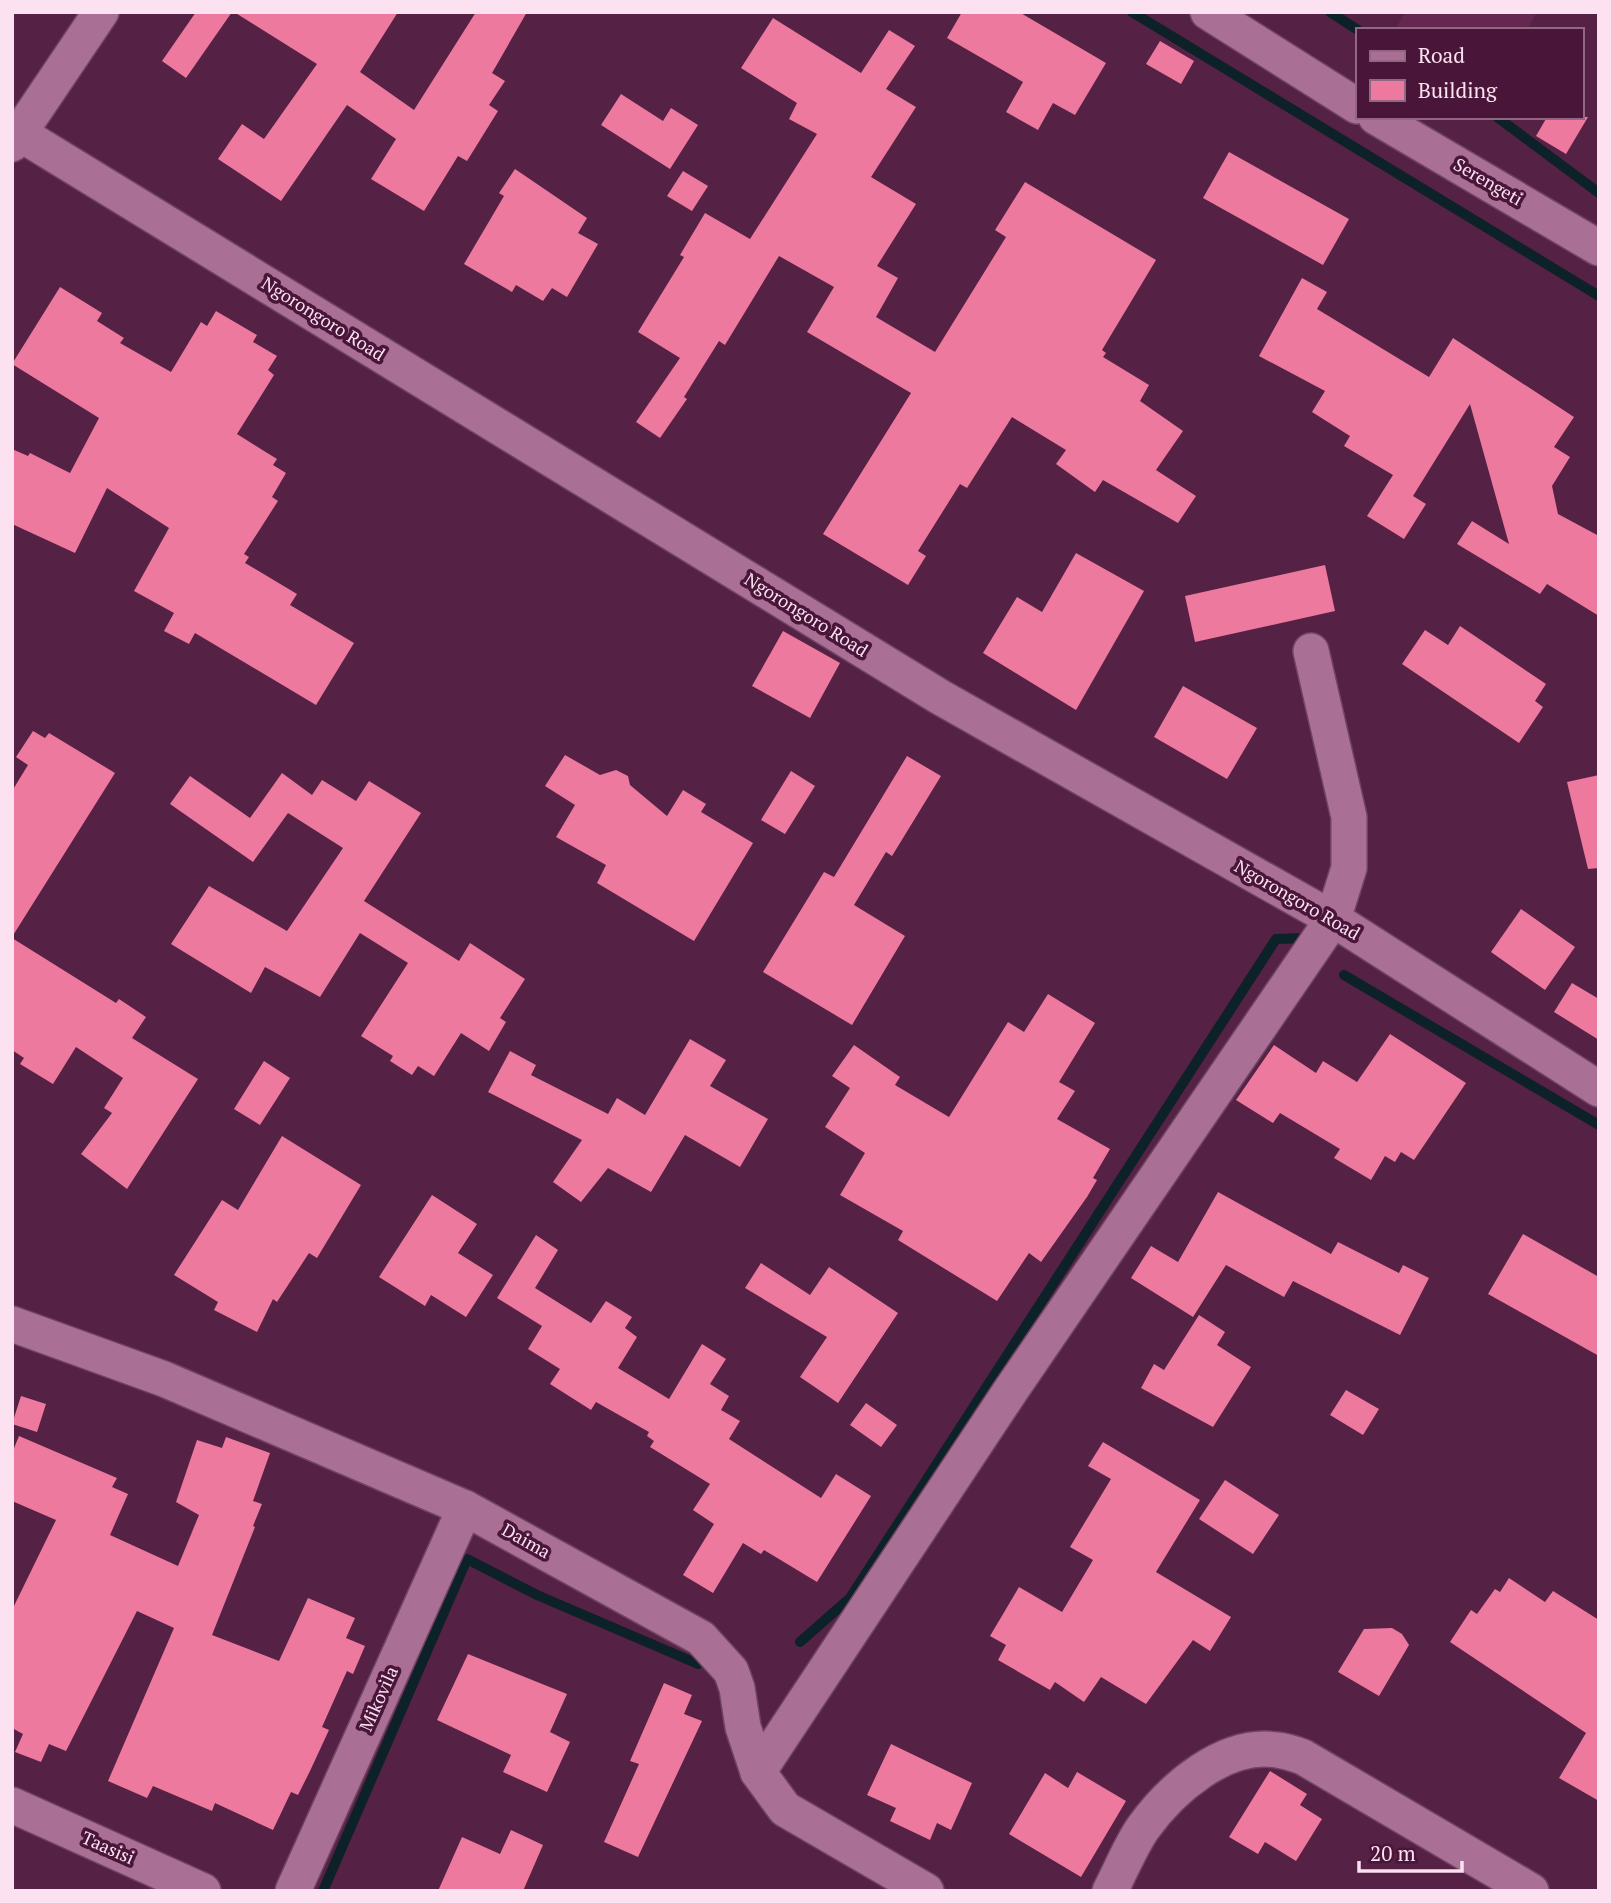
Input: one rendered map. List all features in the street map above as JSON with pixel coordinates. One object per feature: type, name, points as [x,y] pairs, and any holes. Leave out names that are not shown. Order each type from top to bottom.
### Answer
[{"type":"street","points":[[16,138],[101,12]]},
{"type":"street","points":[[1208,12],[1356,105]]},
{"type":"street","name":"Serengeti","points":[[1379,119],[1599,248]]},
{"type":"street","name":"Ngorongoro Road","points":[[16,138],[940,697],[1333,919],[1599,1089]]},
{"type":"street","points":[[758,1772],[1003,1401],[1333,919],[1349,868],[1349,817],[1311,651]]},
{"type":"street","name":"Daima","points":[[12,1324],[164,1379],[465,1508],[701,1637],[731,1671],[737,1688],[743,1727],[758,1772],[785,1809],[926,1891]]},
{"type":"street","name":"Mikovila","points":[[293,1891],[465,1508]]},
{"type":"street","points":[[1110,1891],[1142,1830],[1176,1788],[1222,1761],[1248,1751],[1276,1749],[1303,1757],[1531,1891]]},
{"type":"street","name":"Taasisi","points":[[12,1805],[204,1891]]},
{"type":"shaded area","points":[[1405,12],[1537,12],[1528,28],[1396,28]]},
{"type":"building","points":[[196,12],[232,12],[186,78],[162,61]]},
{"type":"building","points":[[234,12],[398,12],[360,72],[414,110],[476,12],[527,12],[492,73],[505,81],[489,105],[498,111],[467,161],[458,156],[424,211],[371,179],[396,139],[347,105],[281,201],[218,159],[242,124],[264,139],[317,64]]},
{"type":"building","points":[[962,12],[1019,12],[1106,63],[1075,115],[1053,103],[1038,130],[1006,112],[1023,82],[947,38]]},
{"type":"building","points":[[773,18],[861,73],[889,30],[915,46],[886,89],[916,107],[871,177],[916,204],[877,266],[898,278],[876,317],[935,352],[1006,237],[995,230],[1025,182],[1156,260],[1102,350],[1106,353],[1103,357],[1149,385],[1140,401],[1183,431],[1156,470],[1196,496],[1178,523],[1103,480],[1095,492],[1056,464],[1066,450],[1012,417],[967,488],[960,484],[918,551],[926,556],[908,585],[823,534],[911,393],[807,332],[834,287],[779,256],[725,345],[719,341],[684,397],[687,399],[660,438],[636,422],[680,358],[638,332],[684,257],[680,255],[705,213],[750,239],[817,134],[789,119],[797,103],[741,68]]},
{"type":"building","points":[[1160,41],[1194,61],[1181,84],[1146,64]]},
{"type":"building","points":[[621,94],[663,121],[671,108],[698,125],[670,169],[601,125]]},
{"type":"building","points":[[1588,117],[1566,154],[1536,136],[1546,119]]},
{"type":"building","points":[[1229,152],[1349,219],[1323,265],[1203,198]]},
{"type":"building","points":[[515,169],[587,218],[578,233],[598,244],[567,297],[552,288],[543,301],[516,285],[512,292],[464,264],[504,196],[499,193]]},
{"type":"building","points":[[683,171],[708,186],[692,211],[667,196]]},
{"type":"building","points":[[1302,278],[1327,292],[1317,309],[1429,377],[1453,338],[1574,417],[1554,447],[1570,457],[1552,486],[1558,514],[1599,536],[1599,616],[1547,584],[1540,594],[1457,544],[1472,521],[1509,544],[1470,404],[1413,496],[1426,504],[1404,539],[1367,516],[1393,475],[1344,446],[1350,436],[1312,412],[1325,391],[1259,356]]},
{"type":"building","points":[[60,287],[102,313],[97,321],[124,338],[120,343],[171,372],[201,322],[207,326],[216,311],[257,335],[253,342],[277,356],[268,370],[274,375],[237,434],[277,459],[273,465],[286,473],[272,497],[278,501],[244,554],[249,557],[245,563],[297,594],[290,605],[354,643],[316,705],[195,633],[189,644],[164,631],[174,613],[134,591],[169,528],[107,488],[75,553],[12,524],[12,449],[28,456],[30,453],[70,473],[99,418],[12,364]]},
{"type":"building","points":[[1076,553],[1144,591],[1076,710],[983,653],[1017,597],[1042,612]]},
{"type":"building","points":[[1325,565],[1335,611],[1195,642],[1185,596]]},
{"type":"building","points":[[1460,626],[1546,684],[1535,701],[1543,707],[1519,743],[1402,664],[1425,630],[1448,645]]},
{"type":"building","points":[[783,631],[840,663],[810,718],[752,686]]},
{"type":"building","points":[[1183,686],[1257,728],[1227,779],[1154,737]]},
{"type":"building","points":[[33,731],[45,738],[49,733],[115,773],[12,937],[12,791],[28,765],[16,757]]},
{"type":"building","points":[[565,755],[600,775],[616,770],[628,776],[630,785],[667,816],[683,790],[706,804],[701,812],[753,843],[694,941],[597,883],[606,865],[556,837],[575,805],[545,786]]},
{"type":"building","points":[[907,756],[941,776],[892,856],[886,852],[854,905],[905,936],[852,1025],[763,972],[824,872],[834,877]]},
{"type":"building","points":[[791,771],[815,786],[785,834],[761,820]]},
{"type":"building","points":[[282,773],[312,795],[322,780],[356,801],[369,781],[421,813],[364,901],[459,961],[470,943],[525,979],[500,1018],[506,1022],[489,1051],[461,1033],[434,1076],[418,1066],[412,1075],[390,1061],[393,1056],[361,1036],[408,963],[360,933],[320,997],[265,967],[251,993],[171,944],[209,886],[287,931],[343,848],[288,813],[253,862],[170,804],[190,776],[250,818]]},
{"type":"building","points":[[1599,775],[1599,868],[1588,869],[1567,782]]},
{"type":"building","points":[[1521,909],[1575,947],[1545,990],[1491,952]]},
{"type":"building","points":[[12,938],[116,1003],[119,999],[146,1017],[132,1038],[198,1079],[127,1189],[81,1154],[112,1113],[104,1108],[123,1078],[76,1047],[53,1084],[20,1064],[24,1058],[12,1050]]},
{"type":"building","points":[[1572,983],[1599,999],[1599,1040],[1554,1012]]},
{"type":"building","points":[[1048,994],[1095,1023],[1059,1082],[1075,1091],[1057,1119],[1110,1149],[1093,1178],[1097,1180],[1087,1197],[1041,1262],[1029,1253],[997,1301],[898,1240],[903,1231],[840,1195],[865,1153],[825,1127],[850,1088],[832,1076],[854,1045],[900,1077],[895,1085],[949,1117],[1008,1022],[1024,1032]]},
{"type":"building","points":[[1390,1034],[1466,1083],[1414,1160],[1401,1152],[1395,1162],[1385,1156],[1371,1180],[1334,1158],[1340,1149],[1280,1113],[1273,1123],[1236,1100],[1274,1045],[1316,1073],[1323,1061],[1357,1082]]},
{"type":"building","points":[[690,1039],[726,1060],[710,1086],[768,1119],[740,1167],[685,1135],[651,1192],[608,1168],[581,1202],[553,1182],[582,1140],[488,1092],[510,1051],[536,1065],[531,1075],[608,1114],[617,1098],[645,1115]]},
{"type":"building","points":[[264,1061],[290,1078],[260,1125],[234,1109]]},
{"type":"building","points":[[282,1136],[361,1185],[317,1258],[309,1253],[277,1302],[273,1299],[257,1332],[214,1310],[218,1302],[174,1275],[222,1200],[238,1210]]},
{"type":"building","points":[[1218,1192],[1331,1254],[1338,1242],[1399,1273],[1403,1265],[1429,1278],[1400,1335],[1293,1281],[1284,1297],[1226,1265],[1193,1317],[1131,1278],[1151,1246],[1178,1262]]},
{"type":"building","points":[[432,1195],[477,1224],[458,1253],[493,1275],[466,1317],[431,1295],[425,1306],[379,1277]]},
{"type":"building","points":[[1523,1234],[1599,1277],[1599,1356],[1488,1294]]},
{"type":"building","points":[[536,1235],[558,1250],[535,1288],[591,1323],[606,1301],[632,1317],[625,1328],[637,1337],[618,1368],[669,1399],[702,1344],[726,1359],[710,1384],[729,1396],[721,1410],[740,1421],[729,1439],[821,1498],[836,1474],[871,1496],[817,1582],[764,1550],[761,1554],[743,1543],[713,1593],[683,1575],[714,1524],[693,1510],[710,1484],[650,1447],[654,1441],[647,1436],[649,1432],[596,1402],[591,1410],[550,1384],[560,1369],[528,1349],[542,1326],[497,1298]]},
{"type":"building","points":[[761,1263],[810,1295],[829,1267],[898,1313],[838,1403],[800,1377],[827,1337],[745,1288]]},
{"type":"building","points":[[1199,1315],[1225,1332],[1217,1345],[1251,1367],[1213,1427],[1141,1388],[1154,1364],[1164,1370]]},
{"type":"building","points":[[1346,1390],[1379,1409],[1363,1435],[1330,1415]]},
{"type":"building","points":[[21,1396],[46,1404],[37,1432],[12,1424]]},
{"type":"building","points":[[866,1403],[897,1425],[881,1447],[850,1425]]},
{"type":"building","points":[[19,1436],[117,1478],[112,1487],[128,1494],[110,1535],[178,1566],[199,1515],[176,1502],[197,1440],[222,1448],[226,1437],[270,1453],[253,1501],[262,1504],[253,1526],[255,1527],[212,1635],[279,1661],[308,1598],[355,1618],[346,1638],[365,1646],[353,1674],[347,1671],[322,1727],[329,1730],[298,1795],[291,1792],[273,1830],[215,1803],[212,1811],[153,1786],[147,1798],[108,1781],[174,1628],[137,1611],[66,1751],[49,1744],[41,1762],[15,1752],[23,1734],[12,1728],[12,1610],[56,1520],[12,1501],[12,1453]]},
{"type":"building","points":[[1103,1442],[1200,1500],[1156,1572],[1231,1617],[1210,1651],[1193,1640],[1146,1704],[1101,1677],[1084,1702],[1055,1682],[1050,1690],[998,1660],[1006,1645],[990,1636],[1019,1587],[1062,1612],[1093,1560],[1070,1547],[1111,1479],[1088,1466]]},
{"type":"building","points":[[1225,1480],[1279,1515],[1253,1554],[1199,1519]]},
{"type":"building","points":[[1509,1578],[1545,1602],[1553,1591],[1599,1620],[1599,1801],[1559,1778],[1586,1733],[1450,1642],[1471,1610],[1477,1614],[1495,1589],[1500,1592]]},
{"type":"building","points":[[1392,1628],[1402,1634],[1409,1645],[1379,1696],[1338,1672],[1364,1629]]},
{"type":"building","points":[[468,1654],[567,1694],[550,1732],[570,1742],[547,1792],[503,1772],[511,1755],[437,1720]]},
{"type":"building","points":[[664,1683],[692,1695],[684,1714],[702,1721],[638,1857],[604,1842],[639,1764],[630,1761]]},
{"type":"building","points":[[891,1744],[972,1783],[951,1830],[937,1823],[930,1840],[890,1821],[896,1808],[867,1795]]},
{"type":"building","points":[[1270,1771],[1307,1794],[1300,1805],[1322,1819],[1296,1861],[1265,1842],[1258,1854],[1229,1837]]},
{"type":"building","points":[[1077,1772],[1126,1801],[1081,1877],[1009,1834],[1045,1773],[1068,1788]]},
{"type":"building","points":[[511,1830],[543,1845],[523,1891],[438,1891],[462,1837],[500,1854]]},
{"type":"waterway","points":[[1132,12],[1599,296]]},
{"type":"waterway","points":[[1330,12],[1356,29]]},
{"type":"waterway","points":[[1500,119],[1599,193]]},
{"type":"waterway","points":[[800,1642],[850,1598],[1276,939],[1307,938]]},
{"type":"waterway","points":[[1344,975],[1599,1125]]},
{"type":"waterway","points":[[323,1891],[467,1559],[537,1595],[698,1664]]}]
